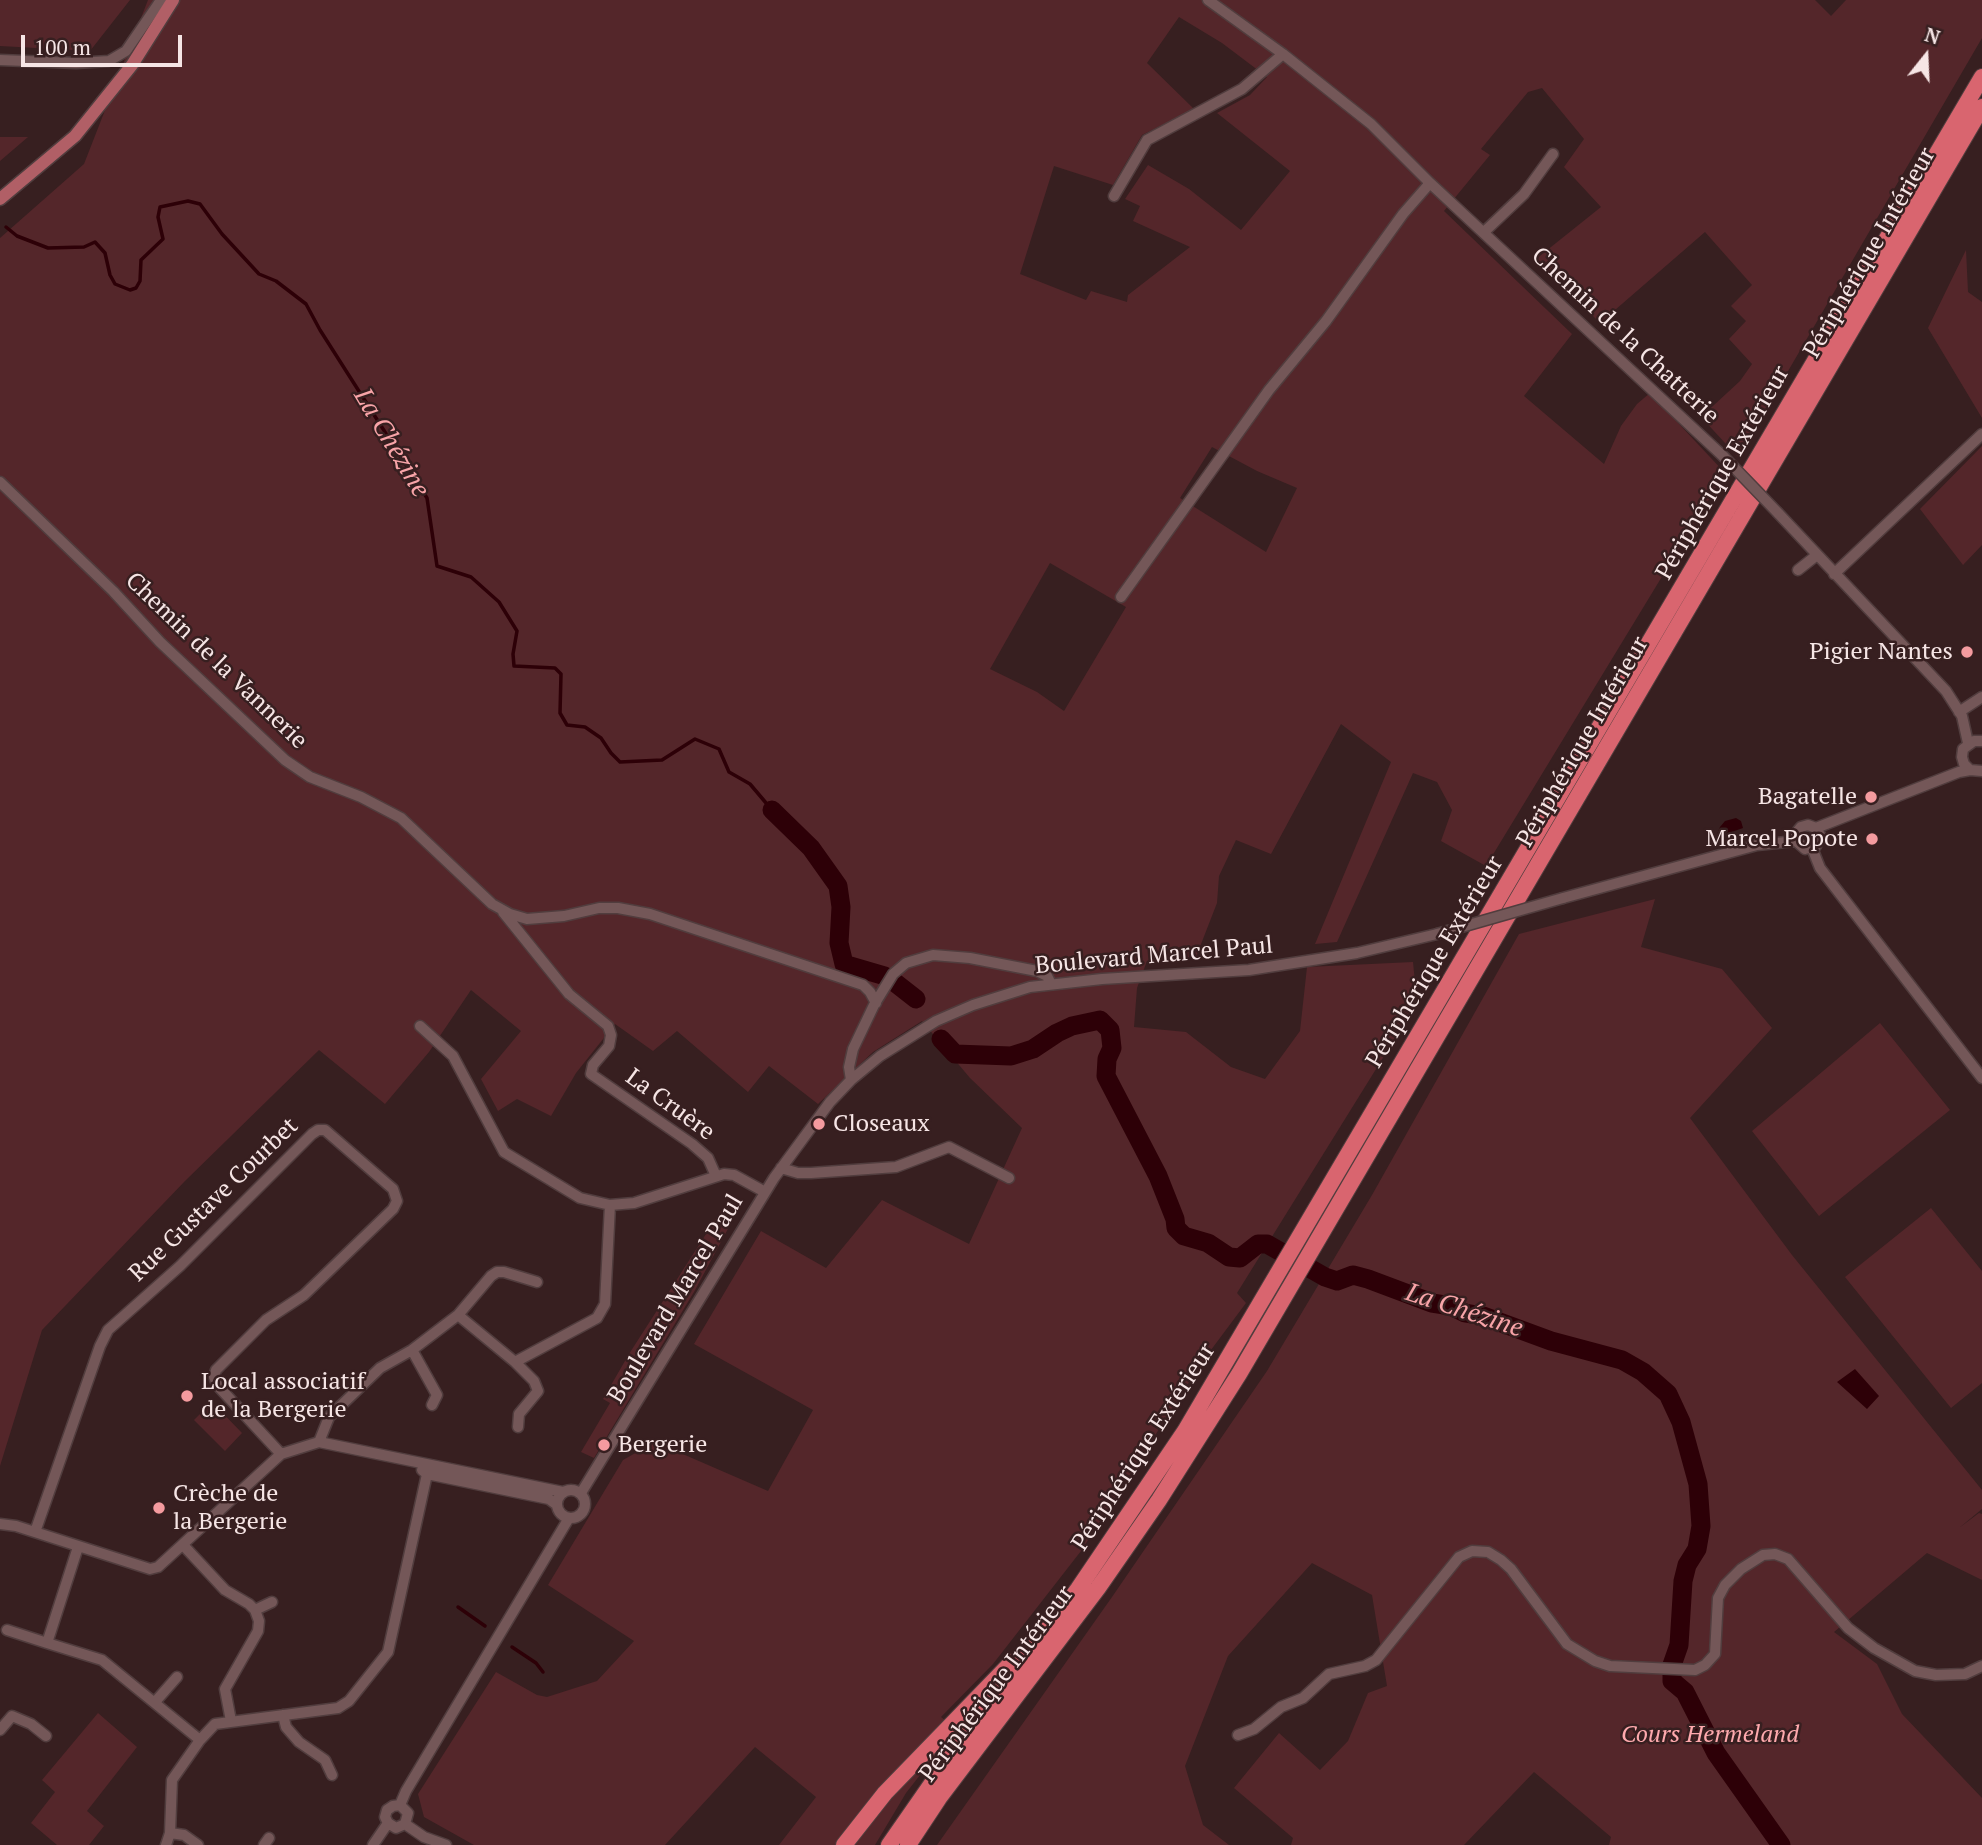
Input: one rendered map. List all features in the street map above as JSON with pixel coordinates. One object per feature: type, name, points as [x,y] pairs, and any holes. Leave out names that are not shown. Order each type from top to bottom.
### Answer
[{"type":"highway","name":"Périphérique Extérieur","points":[[889,1845],[944,1766],[1099,1559],[1151,1483],[1209,1390],[1982,77]]},
{"type":"highway","name":"Périphérique Intérieur","points":[[908,1845],[945,1789],[1106,1576],[1194,1447],[1275,1316],[1982,107]]},
{"type":"highway","points":[[844,1845],[885,1793],[1012,1662],[1025,1661]]},
{"type":"main road","points":[[0,199],[75,136],[132,65],[173,0]]},
{"type":"street","points":[[0,60],[76,63],[109,61],[126,51],[162,0]]},
{"type":"street","name":"Chemin de la Chatterie","points":[[1208,0],[1283,54],[1371,124],[1430,183],[1724,457],[1946,691],[1959,712],[1968,743],[1963,749],[1962,757],[1970,770]]},
{"type":"street","points":[[1114,196],[1147,140],[1242,89],[1283,54]]},
{"type":"street","points":[[1484,232],[1524,194],[1553,154]]},
{"type":"street","points":[[1121,597],[1269,390],[1326,321],[1403,214],[1430,183]]},
{"type":"street","points":[[1835,574],[1982,434]]},
{"type":"street","name":"Chemin de la Vannerie","points":[[0,482],[113,591],[156,639],[285,760],[310,777],[361,797],[401,818],[500,909],[535,919],[599,908],[634,910],[863,985],[876,1003]]},
{"type":"street","points":[[1798,570],[1816,555]]},
{"type":"street","points":[[1959,712],[1982,697]]},
{"type":"street","points":[[1968,743],[1982,741]]},
{"type":"street","points":[[1816,828],[1819,839],[1812,848],[1805,849],[1796,841],[1796,833],[1801,827],[1808,825],[1816,828],[1970,770],[1982,771]]},
{"type":"street","name":"Boulevard Marcel Paul","points":[[581,1493],[765,1192],[811,1125],[871,1062],[936,1021],[973,1005],[1030,987],[1249,971],[1357,953],[1437,934],[1757,845],[1796,841]]},
{"type":"street","points":[[1812,848],[1820,868],[1982,1078]]},
{"type":"street","name":"La Cruère","points":[[500,909],[569,994],[608,1026],[611,1035],[608,1046],[593,1065],[591,1074],[692,1144],[708,1158],[716,1176]]},
{"type":"street","points":[[851,1080],[849,1067],[853,1049],[893,974],[906,963],[933,955],[970,958],[1037,971],[1047,976],[1051,984]]},
{"type":"street","points":[[420,1026],[453,1056],[504,1152],[580,1198],[610,1205],[634,1203],[716,1176],[734,1175],[765,1192]]},
{"type":"street","name":"Rue Gustave Courbet","points":[[34,1532],[108,1330],[180,1266],[312,1134],[325,1130],[393,1189],[397,1201],[393,1209],[304,1295],[266,1320],[216,1370],[214,1377],[218,1386],[281,1454]]},
{"type":"street","points":[[781,1168],[798,1173],[811,1173],[896,1167],[949,1147],[1009,1178]]},
{"type":"street","points":[[514,1362],[597,1318],[605,1304],[610,1205]]},
{"type":"street","points":[[319,1442],[328,1417],[380,1368],[412,1350],[458,1315],[491,1276],[497,1272],[537,1282]]},
{"type":"street","points":[[458,1315],[534,1381],[538,1391],[519,1414],[518,1427]]},
{"type":"street","points":[[412,1350],[437,1395],[432,1405]]},
{"type":"street","points":[[0,1524],[16,1526],[150,1569],[158,1567],[281,1454],[319,1442],[402,1458],[563,1492],[572,1490],[581,1493],[586,1501],[584,1510],[578,1516],[569,1518],[549,1499],[427,1474],[402,1458]]},
{"type":"street","points":[[166,1845],[170,1833],[173,1780],[215,1724],[338,1708],[349,1701],[388,1652],[427,1474]]},
{"type":"street","points":[[557,1505],[563,1492]]},
{"type":"street","points":[[400,1805],[569,1518]]},
{"type":"street","points":[[183,1545],[225,1590],[256,1610],[258,1631],[225,1689],[231,1721]]},
{"type":"street","points":[[47,1643],[78,1546]]},
{"type":"street","points":[[1238,1735],[1254,1729],[1281,1707],[1303,1698],[1329,1674],[1376,1661],[1459,1557],[1472,1551],[1488,1552],[1501,1560],[1511,1569],[1567,1644],[1610,1666],[1695,1670],[1705,1665],[1715,1654],[1718,1598],[1725,1585],[1741,1569],[1763,1555],[1775,1554],[1788,1559],[1848,1628],[1874,1648],[1915,1671],[1936,1675],[1965,1674],[1982,1666]]},
{"type":"street","points":[[256,1610],[272,1602]]},
{"type":"street","points":[[7,1630],[102,1660],[200,1741]]},
{"type":"street","points":[[155,1702],[177,1677]]},
{"type":"street","points":[[284,1715],[286,1727],[299,1742],[325,1760],[332,1775]]},
{"type":"street","points":[[0,1730],[12,1716],[31,1724],[46,1736]]},
{"type":"street","points":[[400,1805],[387,1810],[385,1817],[388,1823],[396,1828],[405,1824]]},
{"type":"street","points":[[400,1805],[408,1813],[405,1824]]},
{"type":"street","points":[[373,1845],[388,1823]]},
{"type":"street","points":[[405,1824],[424,1837],[446,1845]]},
{"type":"street","points":[[170,1833],[184,1835],[198,1845]]},
{"type":"green space","points":[[0,0],[130,0],[90,51],[0,46]]},
{"type":"green space","points":[[148,0],[1815,0],[1831,16],[1846,0],[1982,0],[1982,38],[1738,457],[1701,417],[1740,381],[1752,364],[1729,339],[1746,321],[1731,306],[1752,285],[1705,232],[1600,323],[1536,259],[1601,207],[1564,167],[1584,139],[1542,88],[1528,92],[1481,149],[1490,155],[1444,211],[1572,334],[1524,396],[1604,464],[1621,426],[1637,404],[1650,393],[1725,473],[1486,866],[1441,841],[1452,810],[1437,782],[1413,773],[1337,942],[1315,944],[1391,762],[1341,724],[1271,854],[1236,840],[1219,876],[1217,903],[1196,957],[1147,961],[1137,988],[1134,1027],[1186,1032],[1231,1067],[1265,1079],[1300,1031],[1307,967],[1413,962],[1417,1003],[1237,1293],[1246,1303],[1202,1362],[1081,1551],[993,1664],[941,1717],[956,1729],[906,1793],[875,1845],[779,1845],[816,1797],[755,1747],[665,1845],[474,1845],[424,1817],[418,1794],[496,1672],[537,1695],[547,1697],[597,1681],[634,1641],[548,1585],[623,1460],[655,1442],[768,1491],[813,1410],[694,1344],[761,1231],[826,1268],[882,1200],[969,1244],[1022,1128],[970,1078],[922,1021],[873,1052],[818,1104],[769,1066],[748,1092],[677,1031],[653,1051],[615,1024],[576,1073],[551,1116],[517,1099],[498,1111],[481,1079],[521,1031],[471,990],[429,1052],[385,1104],[319,1050],[185,1181],[42,1330],[0,1466],[0,238],[84,164]],"holes":[[[1179,17],[1222,43],[1267,77],[1250,95],[1217,113],[1290,171],[1241,230],[1189,189],[1148,165],[1125,199],[1140,206],[1133,221],[1190,247],[1128,295],[1127,302],[1091,291],[1086,300],[1020,274],[1054,166],[1113,185],[1142,135],[1194,109],[1147,63]],[[1212,447],[1297,488],[1266,552],[1180,498]],[[1050,563],[1126,607],[1064,711],[1037,692],[990,669]]]},
{"type":"green space","points":[[0,137],[28,137],[0,161]]},
{"type":"green space","points":[[1966,250],[1968,292],[1982,302],[1982,418],[1928,328]]},
{"type":"green space","points":[[1982,446],[1982,545],[1963,565],[1920,509]]},
{"type":"green space","name":"Cours Hermeland","points":[[1655,899],[1641,947],[1722,969],[1772,1028],[1690,1118],[1792,1255],[1982,1490],[1982,1509],[1959,1528],[1979,1513],[1982,1514],[1982,1580],[1927,1553],[1834,1632],[1877,1664],[1902,1714],[1982,1798],[1982,1845],[1609,1845],[1611,1837],[1534,1772],[1464,1845],[1291,1845],[1293,1838],[1234,1788],[1279,1733],[1320,1770],[1348,1741],[1368,1693],[1387,1686],[1372,1595],[1312,1563],[1228,1656],[1185,1766],[1203,1825],[1229,1845],[937,1845],[1267,1371],[1372,1195],[1519,934]]},
{"type":"green space","points":[[1880,1023],[1950,1110],[1819,1216],[1752,1131]]},
{"type":"green space","points":[[724,1206],[736,1214],[694,1292],[594,1458],[581,1452],[610,1403],[603,1399],[629,1354]]},
{"type":"green space","points":[[1931,1208],[1982,1271],[1982,1383],[1951,1408],[1845,1277]]},
{"type":"green space","points":[[212,1402],[242,1433],[225,1451],[194,1420]]},
{"type":"green space","points":[[98,1713],[137,1747],[87,1811],[104,1826],[89,1845],[57,1845],[31,1823],[55,1792],[42,1780]]},
{"type":"shaded area","points":[[1736,818],[1741,821],[1743,828],[1720,836],[1717,834],[1725,821]]},
{"type":"shaded area","points":[[1855,1369],[1879,1396],[1867,1409],[1837,1382]]},
{"type":"waterway","name":"La Chézine","points":[[6,227],[17,236],[48,248],[84,247],[95,242],[105,253],[115,284],[130,290],[136,288],[140,281],[141,260],[163,239],[158,217],[160,207],[188,201],[200,204],[222,234],[259,274],[276,281],[306,304],[427,498],[437,566],[471,577],[499,602],[517,631],[514,666],[555,668],[561,674],[560,713],[567,725],[585,727],[601,738],[620,762],[662,760],[695,739],[719,749],[729,772],[750,784],[772,810]]},
{"type":"waterway","name":"La Chézine","points":[[772,810],[811,848],[838,886],[841,907],[839,943],[844,964],[885,976]]},
{"type":"waterway","name":"La Chézine","points":[[893,981],[916,999]]},
{"type":"waterway","name":"La Chézine","points":[[941,1039],[955,1054],[1011,1056],[1033,1049],[1072,1026],[1100,1020],[1110,1030],[1112,1048],[1107,1059],[1106,1076],[1158,1176],[1176,1228],[1184,1236],[1208,1243],[1229,1257],[1240,1258],[1258,1244],[1267,1244],[1337,1281],[1353,1275],[1368,1279],[1432,1303],[1483,1316],[1551,1341],[1622,1360],[1643,1372],[1668,1394],[1681,1422],[1698,1484],[1701,1526],[1697,1549],[1687,1565],[1683,1581],[1679,1645],[1672,1665],[1672,1681],[1685,1692],[1716,1753],[1781,1845]]},
{"type":"waterway","points":[[458,1607],[485,1626]]},
{"type":"waterway","points":[[512,1647],[536,1663],[543,1672]]},
{"type":"place","name":"Pigier Nantes","points":[[1967,652]]},
{"type":"place","name":"Bagatelle","points":[[1871,797]]},
{"type":"place","name":"Marcel Popote","points":[[1872,839]]},
{"type":"place","name":"Closeaux","points":[[819,1124]]},
{"type":"place","name":"Local associatif de la Bergerie","points":[[187,1396]]},
{"type":"place","name":"Bergerie","points":[[604,1445]]},
{"type":"place","name":"Crèche de la Bergerie","points":[[159,1508]]}]
